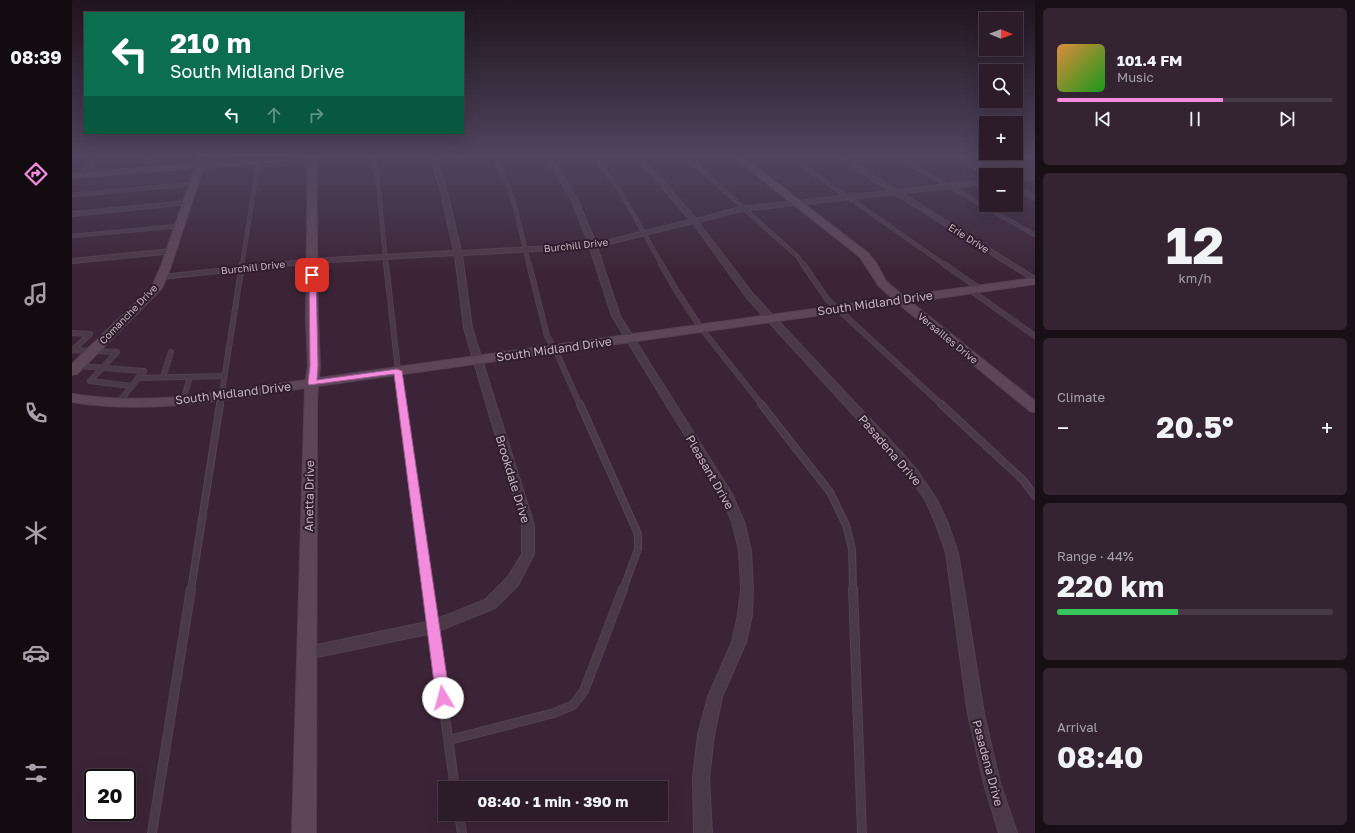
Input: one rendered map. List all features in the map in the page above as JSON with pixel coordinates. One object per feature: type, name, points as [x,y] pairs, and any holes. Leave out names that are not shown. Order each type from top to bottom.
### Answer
[{"type":"street","name":"Comanche Drive","points":[[75,368],[157,288],[189,197]]},
{"type":"street","name":"Anetta Drive","points":[[304,833],[312,383],[314,366],[312,197]]},
{"type":"street","name":"Brookdale Drive","points":[[307,653],[433,627],[490,604],[513,581],[528,554],[528,525],[476,360],[468,328],[458,253],[445,197]]},
{"type":"street","name":"Pleasant Drive","points":[[573,197],[594,245],[616,316],[726,494],[738,522],[745,550],[748,580],[745,615],[734,656],[715,697],[704,747],[701,778],[703,833]]},
{"type":"street","name":"Pasadena Drive","points":[[673,197],[694,221],[747,292],[908,468],[930,500],[942,524],[954,560],[976,714],[992,783],[1008,833]]},
{"type":"street","name":"Versailles Drive","points":[[789,197],[868,259],[873,265],[882,284],[1035,408]]},
{"type":"street","name":"Burchill Drive","points":[[161,277],[312,261],[594,245],[744,209],[859,197]]},
{"type":"street","name":"Erie Drive","points":[[904,197],[1035,280]]},
{"type":"street","points":[[72,214],[187,203]]},
{"type":"street","points":[[72,261],[171,251]]},
{"type":"street","name":"South Midland Drive","points":[[72,398],[119,402],[154,402],[222,396],[1035,280]]},
{"type":"lane","points":[[152,833],[253,197]]},
{"type":"lane","points":[[379,197],[397,371],[455,781]]},
{"type":"lane","points":[[449,740],[554,713],[573,705],[584,691],[638,549],[638,534],[555,349],[547,336],[511,197]]},
{"type":"lane","points":[[623,197],[676,290],[701,328],[830,492],[846,526],[852,549],[862,833]]},
{"type":"lane","points":[[731,197],[798,257],[818,287],[838,309],[1023,480],[1035,496]]},
{"type":"lane","points":[[969,197],[1035,235]]},
{"type":"lane","points":[[850,198],[975,289],[1035,336]]},
{"type":"lane","points":[[72,236],[179,226]]},
{"type":"lane","points":[[72,333],[90,334],[73,351]]},
{"type":"lane","points":[[73,351],[117,352],[90,381],[131,386]]},
{"type":"lane","points":[[163,377],[171,352]]},
{"type":"lane","points":[[75,368],[144,371],[119,402]]},
{"type":"lane","points":[[138,378],[225,376]]},
{"type":"lane","points":[[182,400],[190,377]]},
{"type":"lane","points":[[460,821],[462,833]]},
{"type":"route","points":[[312,275],[314,366],[312,383],[397,371],[443,698]]}]
